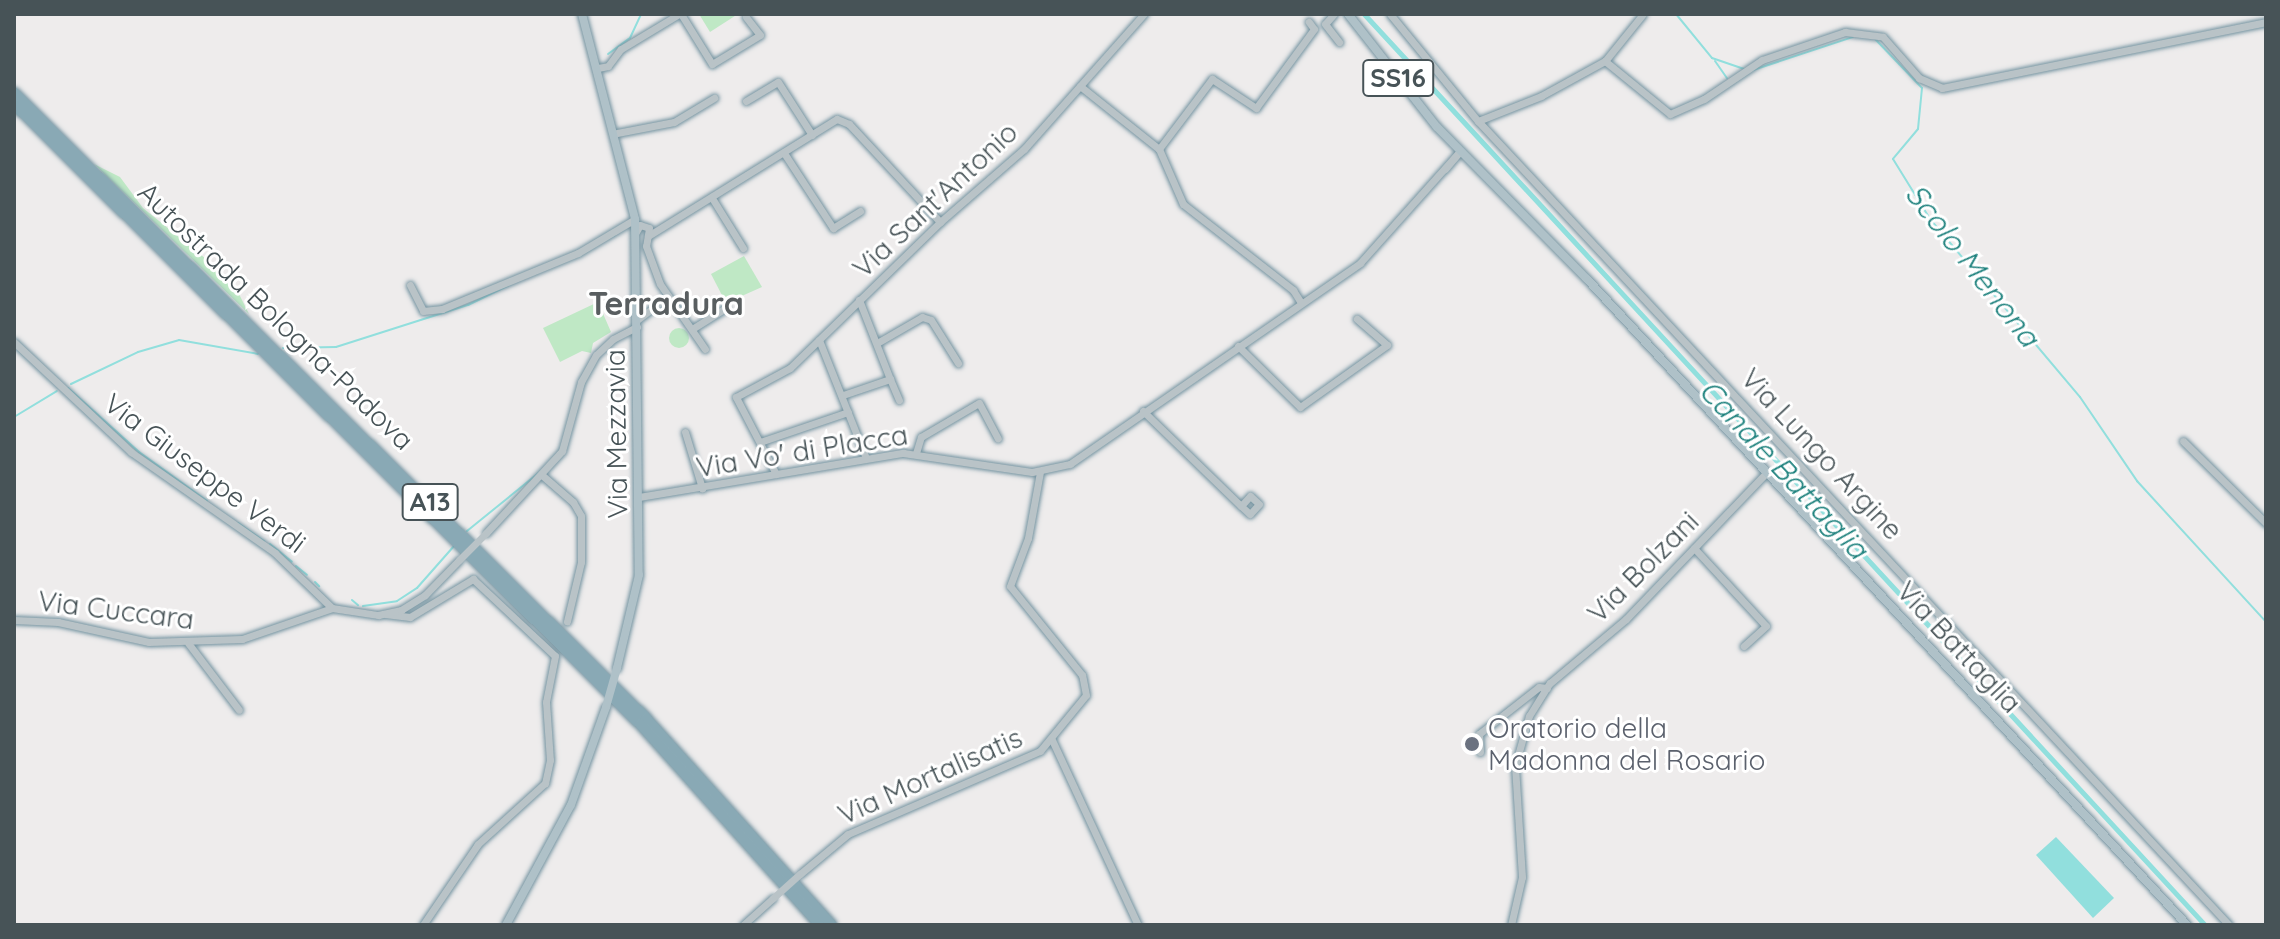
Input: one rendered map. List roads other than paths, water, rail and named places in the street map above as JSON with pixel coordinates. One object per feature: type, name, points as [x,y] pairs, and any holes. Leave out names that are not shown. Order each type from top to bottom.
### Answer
[{"type":"highway","name":"Autostrada Bologna-Padova","points":[[14,93],[646,718],[832,925]]},
{"type":"highway","name":"Autostrada Bologna-Padova","points":[[14,104],[640,724],[820,925]]},
{"type":"main road","name":"Via Mezzavia","points":[[506,925],[582,778],[606,707],[638,590],[635,206],[582,14]]},
{"type":"main road","name":"SS16","points":[[1348,14],[1449,139],[1475,165]]},
{"type":"main road","name":"Via Battaglia","points":[[1475,165],[2187,925]]},
{"type":"street","points":[[598,68],[608,66],[621,49],[680,14],[712,64],[760,35],[746,17]]},
{"type":"street","name":"Via Sant'Antonio","points":[[760,442],[736,397],[790,368],[940,222],[1024,149],[1144,14]]},
{"type":"street","points":[[1334,14],[1325,24],[1339,42]]},
{"type":"street","name":"Via Lungo Argine","points":[[1390,14],[1478,121],[2229,925]]},
{"type":"street","points":[[1478,121],[1541,96],[1605,61],[1643,14]]},
{"type":"street","points":[[1159,149],[1212,79],[1256,108],[1314,29],[1309,22]]},
{"type":"street","points":[[1605,61],[1670,114],[1704,99],[1744,69],[1816,40],[1865,31],[1883,37],[1925,83],[1953,87],[2266,22]]},
{"type":"street","points":[[746,101],[778,82],[812,135]]},
{"type":"street","points":[[1080,86],[1159,149],[1183,204],[1293,290],[1301,303]]},
{"type":"street","points":[[617,133],[674,122],[714,98]]},
{"type":"street","points":[[648,236],[812,135],[843,120],[940,222]]},
{"type":"street","points":[[1449,139],[1448,165],[1475,165]]},
{"type":"street","name":"Via Vo' di Placca","points":[[639,497],[866,458],[916,453],[1036,472],[1070,464],[1376,250],[1460,151]]},
{"type":"street","points":[[784,153],[833,228],[860,211]]},
{"type":"street","points":[[712,198],[743,248]]},
{"type":"street","points":[[635,206],[646,224],[646,246],[668,297],[705,349]]},
{"type":"street","points":[[410,285],[423,311],[442,309],[578,253],[635,219]]},
{"type":"street","points":[[636,232],[646,224],[665,224]]},
{"type":"street","points":[[385,614],[419,600],[543,476],[566,443],[586,370],[613,339],[637,324],[668,297]]},
{"type":"street","points":[[859,300],[899,400]]},
{"type":"street","points":[[692,329],[726,308]]},
{"type":"street","points":[[877,343],[922,317],[931,320],[958,363]]},
{"type":"street","points":[[1238,346],[1300,407],[1387,345],[1357,319]]},
{"type":"street","points":[[819,340],[866,458]]},
{"type":"street","name":"Via Giuseppe Verdi","points":[[14,342],[131,452],[275,553],[332,608]]},
{"type":"street","points":[[843,395],[890,379]]},
{"type":"street","points":[[916,453],[924,434],[979,403],[998,438]]},
{"type":"street","points":[[1143,411],[1241,506]]},
{"type":"street","points":[[776,474],[760,442],[848,412]]},
{"type":"street","points":[[685,432],[702,488]]},
{"type":"street","points":[[2183,441],[2266,522]]},
{"type":"street","name":"Via Mortalisatis","points":[[743,925],[848,834],[1030,757],[1052,740],[1088,687],[1053,645],[1039,616],[1010,586],[1028,538],[1036,472]]},
{"type":"street","name":"Via Bolzani","points":[[1511,925],[1522,877],[1515,766],[1529,716],[1547,688],[1626,619],[1766,473]]},
{"type":"street","points":[[543,476],[573,502],[581,516],[581,562],[567,621]]},
{"type":"street","points":[[1694,548],[1766,626],[1744,646]]},
{"type":"street","name":"Via Cuccara","points":[[14,620],[39,619],[112,637],[188,643],[242,639],[332,608],[410,617],[473,579],[555,656],[546,702],[550,760],[545,783],[478,844],[423,925]]},
{"type":"street","points":[[188,643],[239,710]]},
{"type":"street","name":"Via Bolzani","points":[[1480,752],[1479,734],[1539,687],[1547,688]]},
{"type":"street","points":[[1052,740],[1138,925]]},
{"type":"water","points":[[2056,837],[2114,898],[2093,918],[2036,855]]},
{"type":"waterway","points":[[608,54],[630,38],[641,14]]},
{"type":"waterway","name":"Canale Battaglia","points":[[1364,14],[2205,925]]},
{"type":"waterway","name":"Scolo Menona","points":[[1676,14],[1712,58],[1744,69]]},
{"type":"waterway","name":"Scolo Menona","points":[[1750,71],[1853,37]]},
{"type":"waterway","name":"Scolo Menona","points":[[1875,39],[1922,88],[1918,129],[1893,159],[1930,219],[2080,397],[2137,481],[2266,622]]},
{"type":"waterway","points":[[1715,61],[1727,78]]},
{"type":"waterway","points":[[535,274],[615,235]]},
{"type":"waterway","points":[[283,348],[336,347],[468,305],[511,284]]},
{"type":"waterway","points":[[71,384],[138,352],[179,340],[258,354]]},
{"type":"waterway","points":[[68,388],[139,452],[207,501]]},
{"type":"waterway","points":[[14,417],[57,391]]},
{"type":"waterway","points":[[467,531],[546,467]]},
{"type":"waterway","points":[[238,523],[264,541]]},
{"type":"waterway","points":[[270,544],[292,562]]},
{"type":"waterway","points":[[363,606],[397,601],[417,588],[454,546]]},
{"type":"waterway","points":[[296,566],[307,575]]},
{"type":"waterway","points":[[315,582],[319,586]]},
{"type":"waterway","points":[[352,600],[358,605]]},
{"type":"place","name":"Oratorio della Madonna del Rosario","points":[[1472,744]]},
{"type":"district","name":"Terradura","points":[[666,303]]}]
